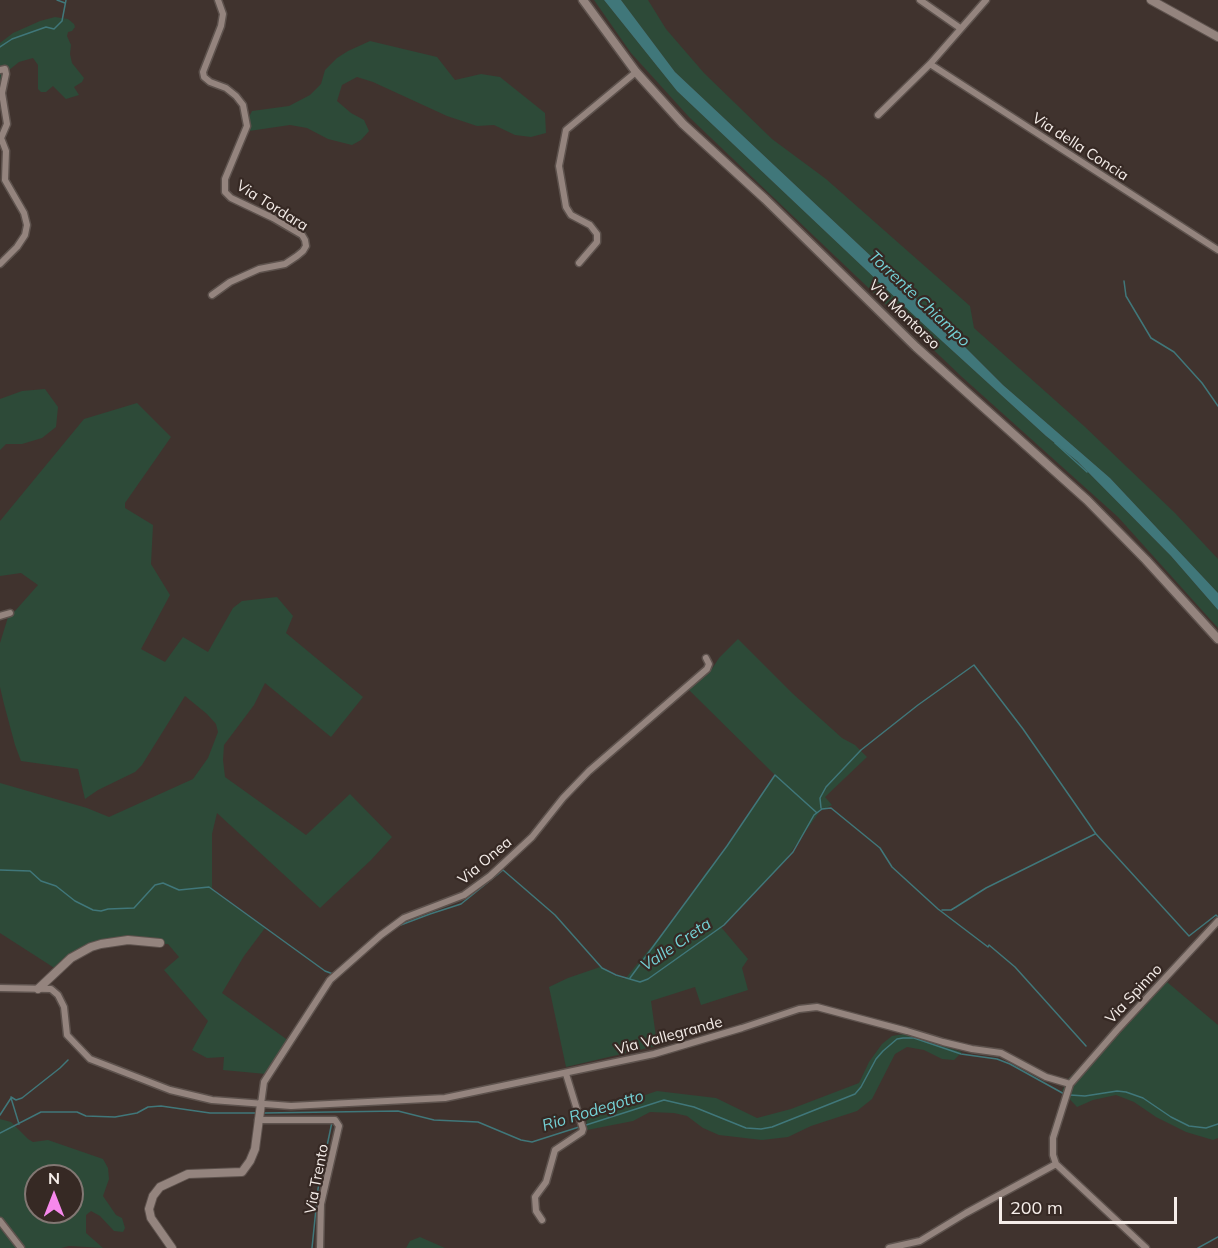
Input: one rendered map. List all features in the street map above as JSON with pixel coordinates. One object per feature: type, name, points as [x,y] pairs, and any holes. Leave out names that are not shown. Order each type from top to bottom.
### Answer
[{"type":"main road","name":"Via Montorso","points":[[583,0],[636,72],[684,124],[765,199],[916,347],[1087,500],[1218,639]]},
{"type":"street","name":"Via Tordara","points":[[212,295],[230,282],[249,273],[285,264],[306,246],[306,240],[302,235],[231,198],[225,192],[225,178],[247,126],[243,105],[236,96],[204,77],[203,72],[221,26],[223,14],[218,0]]},
{"type":"street","points":[[921,0],[960,28]]},
{"type":"street","points":[[878,115],[930,64],[986,0]]},
{"type":"street","points":[[1151,0],[1218,37]]},
{"type":"street","name":"Via della Concia","points":[[930,64],[1218,250]]},
{"type":"street","points":[[0,70],[5,69],[6,74],[2,93],[7,124],[1,138],[6,151],[4,180],[24,213],[27,225],[25,235],[17,247],[0,264]]},
{"type":"street","points":[[579,263],[597,242],[597,234],[590,225],[571,214],[566,207],[559,166],[566,130],[636,72]]},
{"type":"street","points":[[0,616],[10,613]]},
{"type":"street","name":"Via Onea","points":[[260,1113],[264,1082],[330,980],[404,918],[464,895],[490,876],[532,837],[563,798],[589,771],[707,669],[709,663],[706,658]]},
{"type":"street","name":"Via Spinno","points":[[1070,1084],[1218,921]]},
{"type":"street","points":[[38,989],[71,958],[91,947],[128,940],[160,943]]},
{"type":"street","points":[[0,988],[51,989],[58,995],[64,1007],[68,1035],[90,1059],[171,1090],[260,1113],[255,1149],[242,1172],[188,1174],[160,1187],[153,1196],[149,1209],[151,1218],[172,1248]]},
{"type":"street","name":"Via Vallegrande","points":[[260,1113],[291,1106],[445,1098],[657,1053],[742,1029],[799,1009],[817,1007],[943,1042],[1001,1053],[1046,1077],[1070,1084]]},
{"type":"street","points":[[542,1220],[536,1211],[535,1197],[546,1182],[555,1150],[582,1132],[566,1074]]},
{"type":"street","points":[[1070,1084],[1053,1138],[1053,1155],[1056,1164],[1146,1248]]},
{"type":"street","name":"Via Trento","points":[[260,1113],[333,1120],[339,1126],[321,1204],[320,1248]]},
{"type":"street","points":[[1043,1170],[1053,1155]]},
{"type":"street","points":[[889,1248],[920,1241],[1056,1164]]},
{"type":"street","points":[[0,1221],[21,1248]]},
{"type":"green space","points":[[594,0],[604,0],[677,91],[920,321],[1046,436],[1077,461],[1171,556],[1218,610],[1218,628],[1118,517],[962,377],[689,117],[631,53]]},
{"type":"green space","points":[[621,0],[648,0],[666,29],[704,73],[772,139],[826,179],[970,306],[974,328],[1084,426],[1175,513],[1218,559],[1218,593],[1110,478],[1003,385],[924,306],[675,72]]},
{"type":"green space","points":[[55,17],[68,19],[75,27],[68,32],[67,36],[71,45],[72,63],[84,78],[74,87],[79,95],[66,99],[53,86],[46,92],[41,92],[38,89],[38,65],[33,58],[19,62],[4,74],[0,92],[0,43],[13,33]]},
{"type":"green space","points":[[370,41],[437,57],[455,80],[481,74],[500,77],[545,113],[546,133],[531,137],[515,135],[494,125],[477,126],[447,116],[357,77],[342,85],[337,101],[364,120],[369,131],[361,140],[352,145],[328,139],[307,128],[290,125],[249,131],[248,119],[252,111],[289,106],[310,95],[321,84],[325,70],[337,58]]},
{"type":"green space","points":[[45,389],[58,407],[56,427],[42,438],[22,444],[6,444],[0,450],[0,399],[22,391]]},
{"type":"green space","points":[[137,403],[171,437],[125,503],[125,508],[153,525],[151,564],[170,595],[141,649],[165,662],[183,637],[208,652],[233,608],[242,601],[277,597],[293,616],[286,633],[363,697],[331,737],[265,683],[254,705],[224,745],[225,777],[306,835],[350,794],[392,837],[320,908],[217,813],[212,834],[212,888],[265,928],[244,956],[222,993],[289,1041],[266,1074],[223,1070],[224,1057],[207,1058],[192,1050],[208,1021],[164,970],[179,957],[168,944],[122,943],[85,951],[56,969],[0,933],[0,783],[87,808],[109,817],[193,779],[208,758],[218,732],[216,724],[207,714],[185,696],[142,765],[135,772],[85,799],[78,769],[21,761],[4,704],[0,687],[0,643],[9,614],[15,611],[38,585],[21,573],[0,576],[0,521],[84,419]]},
{"type":"green space","points":[[738,639],[792,693],[867,757],[825,797],[832,805],[820,811],[783,863],[721,927],[748,959],[742,968],[748,990],[701,1005],[695,987],[651,1001],[656,1046],[566,1067],[549,987],[600,967],[625,979],[678,914],[707,871],[720,857],[775,775],[689,690],[710,672],[719,658]]},
{"type":"green space","points":[[1167,982],[1218,1025],[1218,1138],[1213,1140],[1186,1132],[1156,1117],[1134,1102],[1116,1095],[1093,1100],[1077,1107],[1062,1091],[1067,1080],[1087,1059],[1105,1049]]},
{"type":"green space","points":[[904,1034],[962,1052],[954,1060],[942,1059],[924,1050],[907,1047],[895,1054],[872,1099],[857,1111],[811,1126],[788,1137],[762,1140],[719,1135],[703,1128],[687,1116],[650,1112],[633,1121],[587,1130],[586,1115],[657,1091],[716,1098],[757,1118],[791,1109],[859,1083],[869,1062],[882,1044],[892,1036]]},
{"type":"green space","points":[[0,1119],[11,1122],[33,1142],[48,1140],[103,1159],[108,1168],[109,1179],[103,1196],[116,1215],[122,1218],[125,1228],[123,1232],[114,1231],[100,1216],[91,1211],[86,1215],[86,1233],[103,1248],[69,1246],[0,1248]]},
{"type":"green space","points":[[420,1237],[445,1248],[406,1248],[410,1241]]},
{"type":"water","points":[[604,0],[621,0],[675,72],[924,306],[1003,385],[1110,478],[1218,593],[1218,610],[1171,556],[1077,461],[1046,436],[920,321],[677,91]]},
{"type":"waterway","points":[[57,0],[65,3]]},
{"type":"waterway","points":[[0,47],[12,39],[46,27],[54,29],[62,21],[66,0]]},
{"type":"waterway","points":[[1124,281],[1126,296],[1151,338],[1174,352],[1202,383],[1218,406]]},
{"type":"waterway","name":"Torrente Chiampo","points":[[1055,443],[1087,472]]},
{"type":"waterway","points":[[821,808],[820,798],[826,787],[861,750],[974,665],[1023,729],[1096,834],[1189,936],[1216,915],[1218,917]]},
{"type":"waterway","points":[[630,978],[727,846],[775,775],[816,812]]},
{"type":"waterway","name":"Valle Creta","points":[[398,926],[461,904],[503,870],[555,915],[602,968],[640,982],[648,979],[724,925],[793,852],[814,815],[822,809],[831,808],[880,848],[892,867],[938,909],[988,947],[989,945],[1015,967],[1086,1046]]},
{"type":"waterway","name":"Valle Creta","points":[[942,910],[951,910],[986,888],[1095,834]]},
{"type":"waterway","name":"Valle Creta","points":[[0,870],[30,871],[41,881],[56,886],[75,901],[93,910],[101,911],[134,908],[155,885],[163,883],[179,890],[209,887],[325,971],[333,974]]},
{"type":"waterway","name":"Rio Rodegotto","points":[[583,1126],[664,1100],[694,1107],[746,1128],[772,1127],[855,1094],[876,1059],[897,1039],[903,1038],[914,1038],[961,1054],[997,1059],[1066,1095]]},
{"type":"waterway","points":[[11,1097],[16,1100],[22,1098],[68,1060]]},
{"type":"waterway","name":"Rio Rodegotto","points":[[1070,1095],[1085,1096],[1117,1091],[1126,1092],[1143,1098],[1189,1126],[1206,1128],[1218,1124]]},
{"type":"waterway","points":[[11,1098],[19,1124]]},
{"type":"waterway","points":[[0,1115],[11,1098]]},
{"type":"waterway","name":"Rio Rodegotto","points":[[0,1133],[41,1112],[77,1112],[86,1116],[115,1117],[137,1113],[148,1107],[161,1106],[210,1113],[256,1113]]},
{"type":"waterway","name":"Rio Rodegotto","points":[[264,1113],[398,1111],[434,1120],[478,1122],[521,1140],[532,1142],[579,1127]]},
{"type":"waterway","points":[[312,1248],[318,1189],[332,1122]]},
{"type":"waterway","points":[[1198,1248],[1218,1237]]}]
